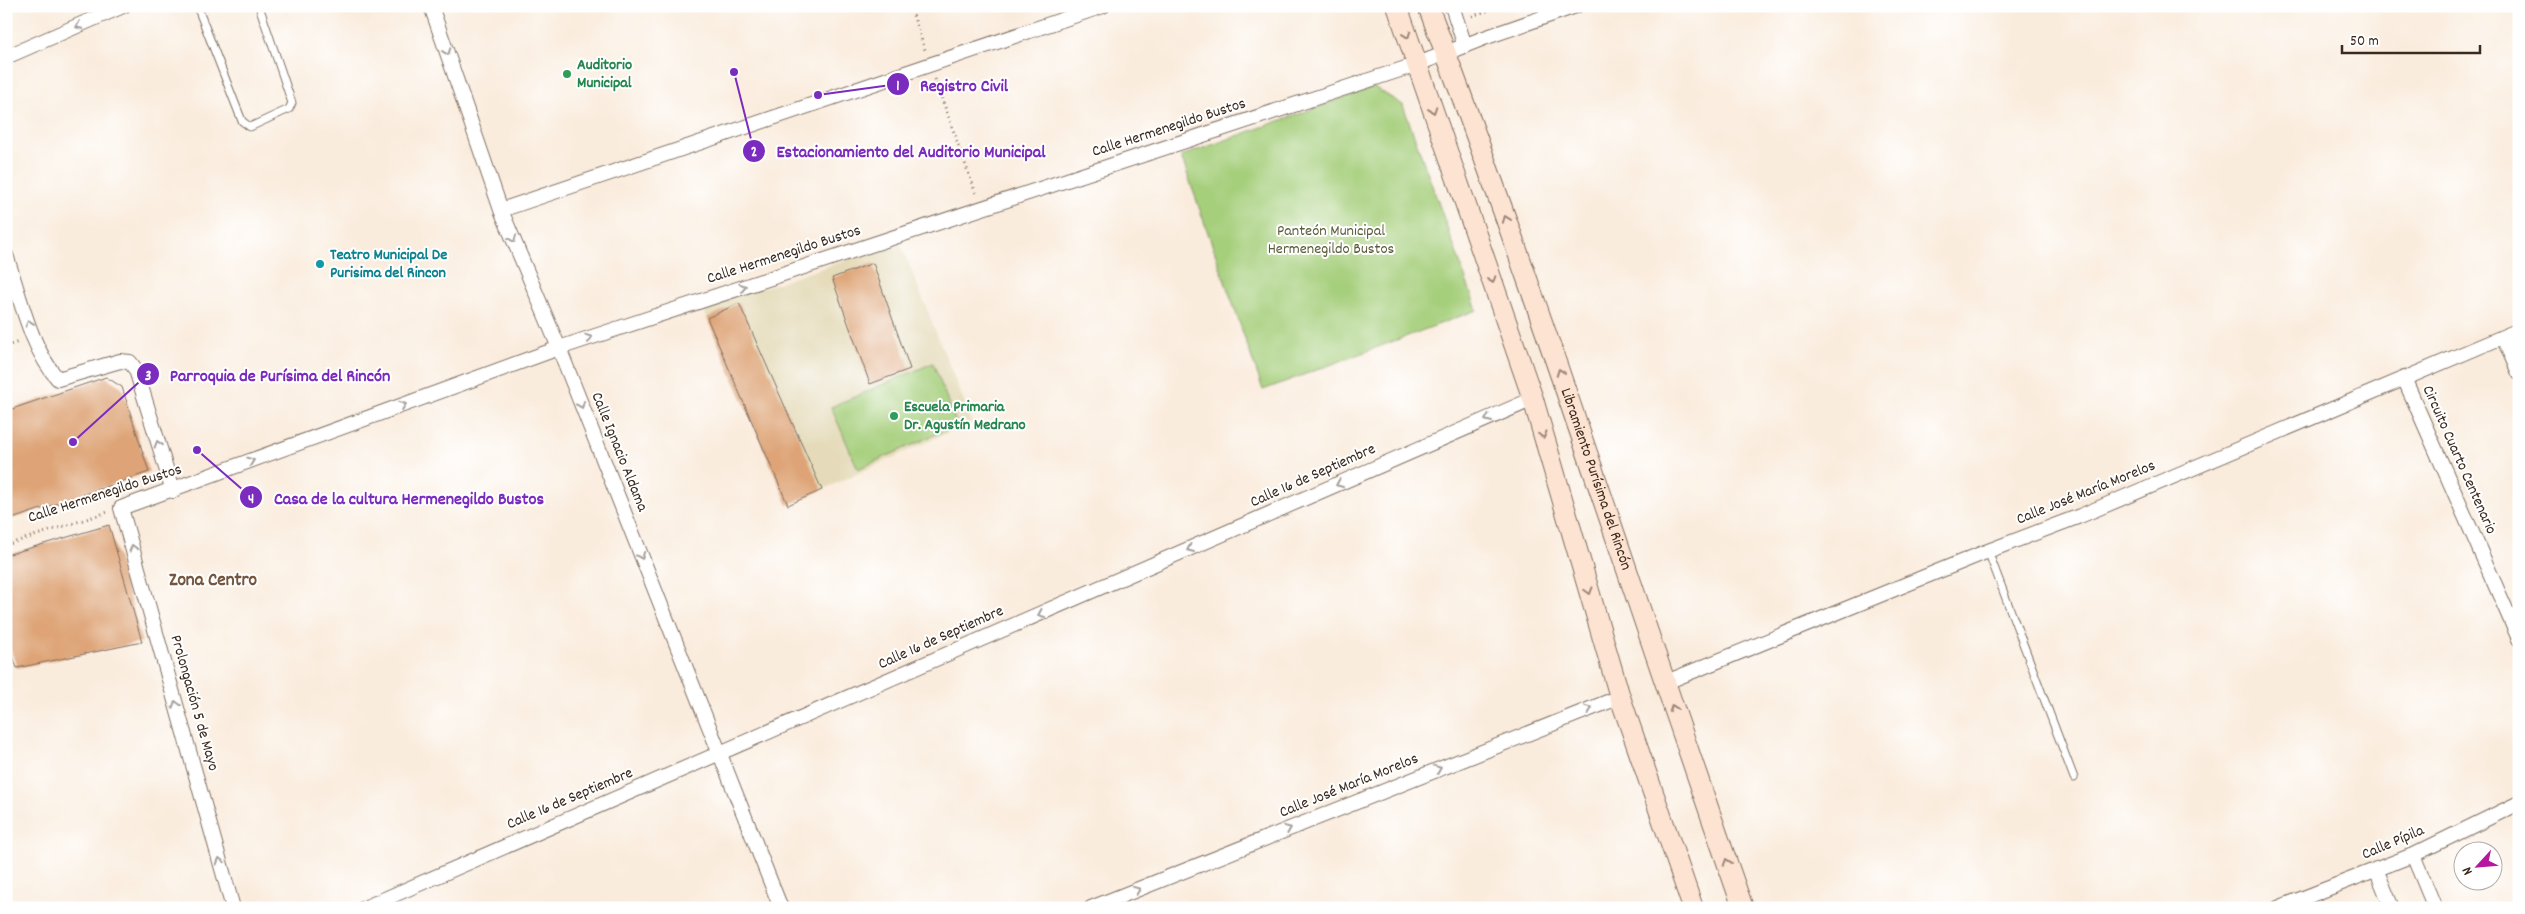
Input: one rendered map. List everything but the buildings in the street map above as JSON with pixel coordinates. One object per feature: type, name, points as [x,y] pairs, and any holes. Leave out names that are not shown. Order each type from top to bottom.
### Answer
[{"type":"main road","points":[[1397,6],[1533,400],[1620,697],[1693,908]]},
{"type":"main road","name":"Libramiento Purísima del Rincón","points":[[1428,6],[1567,390],[1664,683],[1743,908]]},
{"type":"street","points":[[6,57],[124,6]]},
{"type":"street","name":"Calle Ignacio Aldama","points":[[431,6],[501,210],[559,348],[781,908]]},
{"type":"street","points":[[501,210],[1103,6]]},
{"type":"street","points":[[1452,6],[1465,46]]},
{"type":"street","name":"Calle Hermenegildo Bustos","points":[[122,508],[173,491],[559,348],[1418,64],[1576,6]]},
{"type":"street","points":[[6,255],[34,336],[48,368],[58,379],[120,361],[130,362],[136,370],[173,491]]},
{"type":"street","name":"Calle José María Morelos","points":[[1664,683],[1988,551],[2089,512],[2519,330]]},
{"type":"street","points":[[2504,337],[2519,373]]},
{"type":"street","name":"Circuito Cuarto Centenario","points":[[2404,378],[2519,639]]},
{"type":"street","name":"Calle 16 de Septiembre","points":[[364,908],[1533,400]]},
{"type":"street","name":"Prolongación 5 de Mayo","points":[[122,508],[233,908]]},
{"type":"street","name":"Calle José María Morelos","points":[[1091,908],[1620,697]]},
{"type":"street","name":"Calle Pípila","points":[[2278,908],[2412,855],[2519,803]]},
{"type":"street","points":[[2412,855],[2435,908]]},
{"type":"street","points":[[2376,869],[2392,908]]},
{"type":"lane","points":[[197,6],[242,122],[250,127],[289,108],[292,103],[259,6]]},
{"type":"lane","points":[[1988,551],[2074,778]]},
{"type":"path","points":[[910,6],[981,208]]},
{"type":"path","points":[[1457,21],[1502,6]]},
{"type":"path","name":"Calle Hermenegildo Bustos","points":[[6,545],[122,508]]},
{"type":"shaded area","name":"Escuela Primaria Dr. Agustín Medrano","points":[[900,242],[972,422],[788,505],[703,308]]},
{"type":"green space","name":"Panteón Municipal Hermenegildo Bustos","points":[[1374,87],[1403,105],[1477,310],[1263,390],[1181,156]]},
{"type":"green space","name":"Escuela Primaria Dr. Agustín Medrano","points":[[933,363],[957,425],[858,469],[831,407]]},
{"type":"place","name":"Estacionamiento del Auditorio Municipal","points":[[734,72]]},
{"type":"place","name":"Auditorio Municipal","points":[[567,74]]},
{"type":"place","name":"Registro Civil","points":[[818,95]]},
{"type":"place","name":"Teatro Municipal De Purisima del Rincon","points":[[320,264]]},
{"type":"place","name":"Escuela Primaria Dr. Agustín Medrano","points":[[894,416]]},
{"type":"place","name":"Parroquia de Purísima del Rincón","points":[[73,442]]},
{"type":"place","name":"Casa de la cultura Hermenegildo Bustos","points":[[197,450]]},
{"type":"district","name":"Zona Centro","points":[[213,581]]}]
